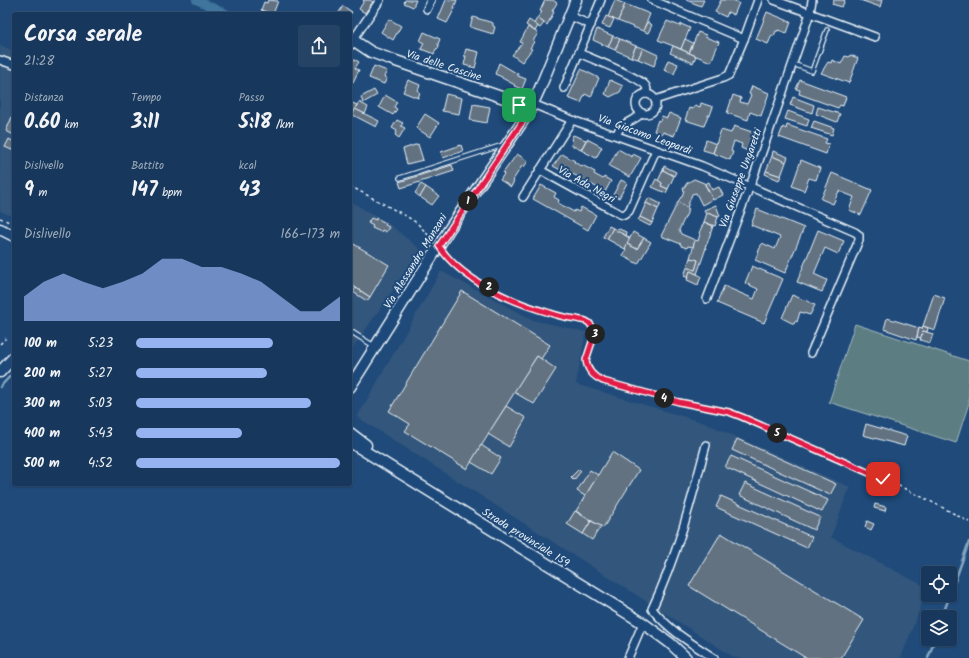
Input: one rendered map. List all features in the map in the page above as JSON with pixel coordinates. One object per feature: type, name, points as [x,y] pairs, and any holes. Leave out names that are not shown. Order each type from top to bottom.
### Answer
[{"type":"street","points":[[352,42],[380,0]]},
{"type":"street","points":[[426,9],[431,0]]},
{"type":"street","name":"Via Alessandro Manzoni","points":[[352,384],[440,243],[531,108],[576,0]]},
{"type":"street","points":[[564,88],[601,0]]},
{"type":"street","points":[[652,0],[744,39]]},
{"type":"street","points":[[655,100],[729,75],[758,0]]},
{"type":"street","points":[[774,0],[875,37]]},
{"type":"street","name":"Via Giuseppe Ungaretti","points":[[707,299],[793,64],[810,13],[812,0]]},
{"type":"street","points":[[570,16],[591,25]]},
{"type":"street","name":"Via delle Cascine","points":[[352,42],[371,52],[531,108]]},
{"type":"street","points":[[579,53],[646,85],[646,94]]},
{"type":"street","points":[[0,60],[12,65]]},
{"type":"street","points":[[616,135],[621,126],[642,114],[651,113],[654,109],[656,104],[655,100],[646,94],[641,95],[637,99],[637,110],[642,114]]},
{"type":"street","name":"Via Giacomo Leopardi","points":[[531,108],[572,120],[702,166],[859,235],[859,240],[811,353]]},
{"type":"street","name":"Via Ada Negri","points":[[523,197],[572,120]]},
{"type":"street","name":"Via Ada Negri","points":[[540,170],[624,215],[628,211],[656,150]]},
{"type":"street","points":[[0,230],[12,235]]},
{"type":"street","points":[[0,372],[12,359]]},
{"type":"street","points":[[352,434],[376,451],[385,464]]},
{"type":"street","name":"Strada provinciale 159","points":[[352,443],[643,623],[670,643],[686,658]]},
{"type":"street","points":[[706,445],[686,522],[665,582],[652,609],[676,634],[714,658]]},
{"type":"street","points":[[628,658],[643,623]]},
{"type":"lane","points":[[793,64],[812,71],[827,30]]},
{"type":"lane","points":[[400,178],[506,144]]},
{"type":"lane","points":[[352,333],[375,347]]},
{"type":"path","points":[[352,187],[417,223],[440,243],[445,255],[453,264],[487,286],[510,298],[535,308],[561,316],[585,321],[591,324],[595,333],[586,360],[586,365],[597,378],[679,402],[729,412],[742,417],[896,484],[938,504],[969,522]]},
{"type":"path","points":[[0,218],[12,223]]},
{"type":"path","points":[[0,344],[6,338]]},
{"type":"shaded area","points":[[0,45],[12,50],[12,216],[0,211]]},
{"type":"shaded area","points":[[352,202],[388,223],[421,250],[352,349]]},
{"type":"shaded area","points":[[441,271],[533,320],[586,332],[576,384],[705,423],[850,487],[831,537],[921,584],[921,602],[923,602],[901,658],[735,658],[357,417]]},
{"type":"green space","points":[[855,324],[969,361],[969,403],[956,443],[829,402]]},
{"type":"building","points":[[268,0],[278,1],[274,12],[261,10],[264,2],[267,3]]},
{"type":"building","points":[[363,0],[370,0],[373,2],[365,13],[359,9],[364,1]]},
{"type":"building","points":[[405,0],[416,0],[413,7],[404,3]]},
{"type":"building","points":[[446,0],[457,0],[455,8],[447,23],[438,19]]},
{"type":"building","points":[[545,0],[553,0],[557,3],[552,11],[554,12],[547,25],[537,18],[542,12],[540,11]]},
{"type":"building","points":[[615,0],[625,4],[618,21],[608,17]]},
{"type":"building","points":[[686,0],[704,0],[701,6]]},
{"type":"building","points":[[721,0],[733,0],[739,3],[734,15],[728,12],[726,17],[715,12]]},
{"type":"building","points":[[834,0],[845,0],[842,7],[832,4]]},
{"type":"building","points":[[860,0],[882,0],[880,7]]},
{"type":"building","points":[[625,4],[650,14],[643,31],[618,21]]},
{"type":"building","points":[[343,6],[352,12],[339,12]]},
{"type":"building","points":[[767,12],[791,22],[787,33],[778,30],[776,31],[774,36],[772,35],[768,44],[756,39]]},
{"type":"building","points":[[606,16],[614,19],[610,28],[602,25]]},
{"type":"building","points":[[473,17],[493,23],[493,26],[495,27],[493,34],[470,27]]},
{"type":"building","points":[[537,18],[544,23],[540,28],[534,24]]},
{"type":"building","points":[[389,19],[401,26],[393,40],[381,32]]},
{"type":"building","points":[[529,20],[538,26],[535,31],[526,25]]},
{"type":"building","points":[[667,21],[680,26],[681,24],[690,28],[681,49],[658,40]]},
{"type":"building","points":[[647,22],[652,25],[648,33],[643,31]]},
{"type":"building","points":[[528,27],[538,33],[530,48],[532,49],[522,62],[512,55],[522,43],[520,42]]},
{"type":"building","points":[[597,29],[613,36],[608,47],[593,40]]},
{"type":"building","points":[[424,32],[440,39],[438,44],[439,48],[436,49],[434,54],[421,49],[424,43],[420,41]]},
{"type":"building","points":[[698,32],[706,35],[705,37],[719,42],[711,62],[689,53]]},
{"type":"building","points":[[613,36],[620,39],[615,50],[608,47]]},
{"type":"building","points":[[620,39],[636,46],[631,57],[615,50]]},
{"type":"building","points":[[685,39],[693,43],[689,53],[681,49]]},
{"type":"building","points":[[636,46],[643,48],[638,59],[631,57]]},
{"type":"building","points":[[673,46],[696,56],[693,63],[670,53]]},
{"type":"building","points":[[643,48],[658,55],[654,66],[638,59]]},
{"type":"building","points":[[466,49],[479,52],[475,68],[464,65]]},
{"type":"building","points":[[850,55],[858,58],[849,83],[821,73],[828,62],[831,63],[832,60],[841,64],[845,56],[849,57]]},
{"type":"building","points":[[352,58],[359,62],[355,68],[359,70],[353,82]]},
{"type":"building","points":[[668,60],[678,64],[674,74],[664,70]]},
{"type":"building","points":[[499,63],[518,74],[518,76],[526,79],[522,89],[514,86],[515,85],[495,74]]},
{"type":"building","points":[[374,66],[387,71],[384,77],[387,78],[384,84],[369,78]]},
{"type":"building","points":[[581,69],[599,78],[591,97],[585,94],[581,103],[568,98]]},
{"type":"building","points":[[408,80],[420,85],[418,98],[403,92]]},
{"type":"building","points":[[610,80],[623,86],[620,92],[610,97],[605,94]]},
{"type":"building","points":[[800,80],[846,97],[843,106],[840,105],[838,108],[799,94],[800,90],[796,89]]},
{"type":"building","points":[[752,86],[769,93],[761,116],[750,112],[748,120],[727,113],[733,95],[741,98],[740,102],[747,104],[751,95],[749,94]]},
{"type":"building","points":[[374,90],[377,95],[363,103],[361,97]]},
{"type":"building","points":[[446,94],[462,98],[459,114],[442,111]]},
{"type":"building","points":[[385,95],[397,102],[394,107],[397,109],[393,115],[379,107]]},
{"type":"building","points":[[793,97],[814,105],[812,113],[790,105]]},
{"type":"building","points":[[359,102],[368,107],[365,114],[355,109]]},
{"type":"building","points":[[352,103],[357,105],[352,111]]},
{"type":"building","points":[[701,103],[713,107],[704,126],[685,120],[689,108],[693,109],[695,105],[700,107]]},
{"type":"building","points":[[473,104],[490,107],[487,123],[470,120]]},
{"type":"building","points":[[818,107],[840,114],[837,122],[816,114]]},
{"type":"building","points":[[355,109],[379,121],[376,127],[353,115]]},
{"type":"building","points":[[788,111],[809,119],[807,126],[785,119]]},
{"type":"building","points":[[669,113],[681,118],[674,136],[663,132],[662,134],[654,131],[658,120],[660,121],[662,116],[667,118]]},
{"type":"building","points":[[425,114],[439,123],[430,137],[416,128]]},
{"type":"building","points":[[12,117],[12,134],[6,131]]},
{"type":"building","points":[[397,120],[403,123],[401,126],[405,128],[399,138],[395,135],[397,131],[392,128]]},
{"type":"building","points":[[814,121],[834,128],[832,135],[811,128]]},
{"type":"building","points":[[787,125],[827,139],[825,143],[829,144],[826,154],[779,137],[783,127],[786,129]]},
{"type":"building","points":[[734,126],[755,133],[748,151],[741,148],[742,144],[734,141],[731,151],[733,152],[730,160],[713,153],[721,130],[731,133]]},
{"type":"building","points":[[573,135],[586,140],[581,150],[571,145]]},
{"type":"building","points":[[9,139],[12,141],[12,150],[5,147]]},
{"type":"building","points":[[587,139],[602,147],[596,158],[581,150]]},
{"type":"building","points":[[706,140],[716,144],[713,153],[703,150]]},
{"type":"building","points":[[418,144],[423,160],[407,164],[403,149]]},
{"type":"building","points":[[461,145],[463,151],[443,158],[441,152]]},
{"type":"building","points":[[618,149],[632,157],[633,154],[641,158],[630,177],[609,166]]},
{"type":"building","points":[[773,151],[788,157],[786,162],[772,156]]},
{"type":"building","points":[[517,154],[528,161],[524,167],[522,166],[513,180],[514,181],[511,187],[500,180],[504,174],[503,173]]},
{"type":"building","points":[[562,154],[581,166],[582,165],[595,172],[594,174],[603,179],[604,177],[611,181],[605,192],[571,173],[570,175],[553,166]]},
{"type":"building","points":[[772,156],[786,162],[781,176],[766,171]]},
{"type":"building","points":[[801,160],[820,168],[816,180],[809,178],[804,191],[792,186]]},
{"type":"building","points":[[452,165],[454,171],[401,188],[399,182]]},
{"type":"building","points":[[664,166],[676,172],[674,176],[663,170]]},
{"type":"building","points":[[663,170],[674,176],[668,189],[661,186],[662,183],[658,181]]},
{"type":"building","points":[[766,171],[781,176],[779,180],[765,174]]},
{"type":"building","points":[[832,173],[872,190],[861,215],[849,210],[854,197],[839,191],[833,204],[821,199]]},
{"type":"building","points":[[656,179],[662,183],[661,186],[668,189],[666,193],[652,187]]},
{"type":"building","points":[[694,179],[704,183],[713,199],[702,205],[696,193],[692,194],[687,208],[678,202],[682,197],[683,189],[687,183]]},
{"type":"building","points":[[621,180],[627,183],[619,198],[613,195]]},
{"type":"building","points":[[709,182],[712,190],[719,187],[723,195],[713,200],[705,184]]},
{"type":"building","points":[[421,184],[426,187],[420,197],[415,193]]},
{"type":"building","points":[[541,185],[556,193],[554,197],[559,200],[558,203],[574,212],[575,210],[579,212],[581,207],[596,215],[588,230],[533,199]]},
{"type":"building","points":[[426,187],[439,196],[432,205],[420,197]]},
{"type":"building","points":[[649,198],[661,204],[658,209],[646,203]]},
{"type":"building","points":[[678,202],[689,209],[679,230],[681,234],[695,240],[693,247],[688,246],[687,248],[681,246],[681,244],[661,236]]},
{"type":"building","points":[[646,203],[658,209],[652,223],[640,217]]},
{"type":"building","points":[[716,205],[720,216],[718,217],[707,213],[706,215],[704,210]]},
{"type":"building","points":[[757,209],[804,228],[785,273],[755,260],[762,243],[775,249],[780,237],[751,225]]},
{"type":"building","points":[[707,213],[718,217],[715,226],[704,222]]},
{"type":"building","points":[[640,217],[652,223],[650,226],[638,220]]},
{"type":"building","points":[[371,218],[376,220],[376,218],[386,223],[385,225],[389,227],[386,232],[382,230],[381,232],[372,228],[373,226],[368,223]]},
{"type":"building","points":[[704,222],[713,226],[697,274],[690,271],[688,278],[684,276],[687,267],[695,270],[698,260],[690,258],[695,240],[698,241],[699,233]]},
{"type":"building","points":[[609,226],[613,228],[607,239],[603,237]]},
{"type":"building","points":[[613,228],[631,239],[625,249],[607,239]]},
{"type":"building","points":[[617,228],[626,232],[627,236],[615,230]]},
{"type":"building","points":[[818,230],[844,241],[838,254],[825,248],[814,274],[827,280],[822,292],[797,282]]},
{"type":"building","points":[[633,232],[644,238],[637,249],[627,244]]},
{"type":"building","points":[[644,238],[651,242],[638,264],[623,256],[627,244],[637,249]]},
{"type":"building","points":[[352,243],[389,265],[370,297],[352,285]]},
{"type":"building","points":[[690,258],[698,260],[695,270],[687,267]]},
{"type":"building","points":[[752,266],[783,279],[764,323],[717,303],[724,286],[754,299],[758,289],[745,283]]},
{"type":"building","points":[[690,271],[701,276],[698,285],[687,280]]},
{"type":"building","points":[[356,288],[370,297],[367,301],[353,292]]},
{"type":"building","points":[[462,291],[550,345],[541,359],[537,356],[467,469],[405,431],[410,424],[389,411]]},
{"type":"building","points":[[934,294],[945,298],[935,330],[923,326]]},
{"type":"building","points":[[792,295],[815,305],[810,315],[800,312],[797,322],[795,321],[794,324],[782,318]]},
{"type":"building","points":[[887,318],[919,328],[916,340],[884,329]]},
{"type":"building","points":[[923,326],[928,328],[927,332],[923,331],[921,338],[917,337],[919,328],[922,329]]},
{"type":"building","points":[[923,331],[933,334],[930,343],[920,340]]},
{"type":"building","points":[[537,356],[556,369],[534,404],[514,392]]},
{"type":"building","points":[[506,406],[526,418],[509,447],[488,434]]},
{"type":"building","points":[[866,424],[907,436],[904,446],[863,435]]},
{"type":"building","points":[[737,439],[836,484],[830,495],[732,450]]},
{"type":"building","points":[[481,445],[501,458],[491,474],[471,462]]},
{"type":"building","points":[[612,452],[639,470],[603,528],[576,511]]},
{"type":"building","points":[[731,456],[828,500],[822,512],[725,467]]},
{"type":"building","points":[[579,469],[581,471],[574,480],[571,477]]},
{"type":"building","points":[[590,470],[598,475],[585,496],[577,491]]},
{"type":"building","points":[[745,483],[820,517],[814,530],[739,495]]},
{"type":"building","points":[[721,496],[812,537],[807,548],[716,507]]},
{"type":"building","points":[[875,504],[886,507],[885,511],[874,508]]},
{"type":"building","points":[[575,511],[591,521],[583,534],[567,524]]},
{"type":"building","points":[[591,521],[601,526],[592,540],[583,534]]},
{"type":"building","points":[[867,521],[874,524],[871,530],[865,527]]},
{"type":"building","points":[[721,533],[864,620],[841,658],[806,658],[689,586]]},
{"type":"waterway","points":[[196,0],[223,12]]},
{"type":"waterway","points":[[0,387],[12,374]]},
{"type":"waterway","points":[[945,610],[969,542]]},
{"type":"waterway","points":[[928,658],[932,646]]},
{"type":"route","points":[[519,105],[529,112],[506,144],[439,246],[453,264],[465,273],[510,298],[535,308],[561,316],[585,321],[591,324],[595,333],[586,360],[586,365],[592,374],[597,378],[679,402],[729,412],[883,479]]}]
